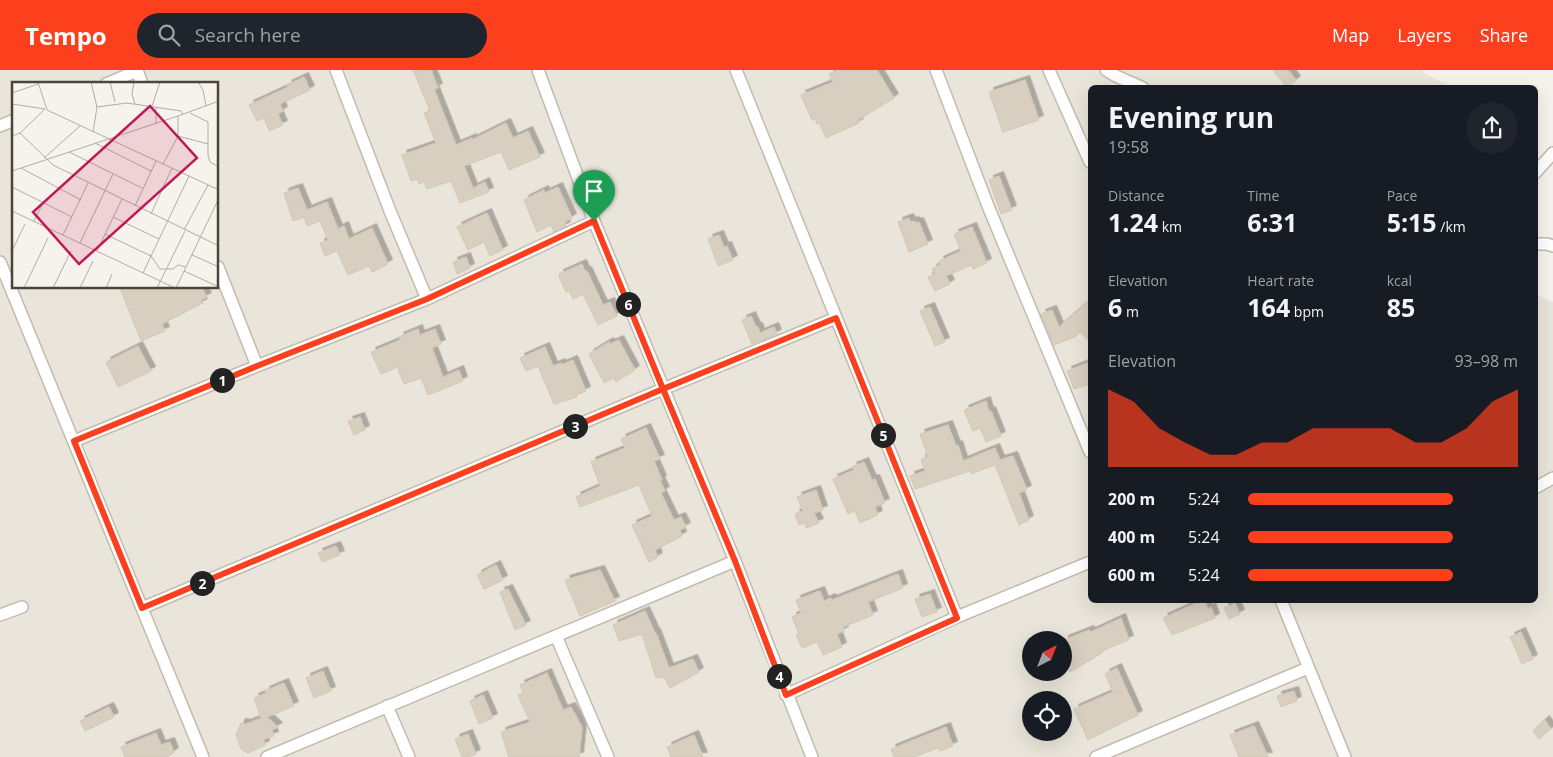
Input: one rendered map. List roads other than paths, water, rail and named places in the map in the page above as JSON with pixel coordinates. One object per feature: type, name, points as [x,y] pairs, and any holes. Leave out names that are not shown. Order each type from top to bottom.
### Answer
[{"type":"street","points":[[336,70],[390,211],[427,299]]},
{"type":"street","points":[[538,70],[594,221],[735,561],[786,695],[812,757]]},
{"type":"street","points":[[736,70],[957,618]]},
{"type":"street","points":[[936,70],[988,206],[1088,447]]},
{"type":"street","points":[[1049,70],[1088,158]]},
{"type":"street","points":[[1106,70],[1136,85]]},
{"type":"street","points":[[111,82],[137,71]]},
{"type":"street","points":[[0,126],[12,121]]},
{"type":"street","points":[[1538,170],[1553,153]]},
{"type":"street","points":[[74,441],[427,299],[594,221]]},
{"type":"street","points":[[1538,244],[1553,246]]},
{"type":"street","points":[[0,262],[203,757]]},
{"type":"street","points":[[219,270],[257,366]]},
{"type":"street","points":[[142,608],[836,318]]},
{"type":"street","points":[[1538,486],[1553,478]]},
{"type":"street","points":[[267,757],[735,561]]},
{"type":"street","points":[[786,695],[957,618],[1088,563]]},
{"type":"street","points":[[1282,603],[1345,757]]},
{"type":"street","points":[[0,615],[22,606]]},
{"type":"street","points":[[556,636],[608,757]]},
{"type":"street","points":[[1096,757],[1308,668]]},
{"type":"street","points":[[387,706],[409,757]]}]
